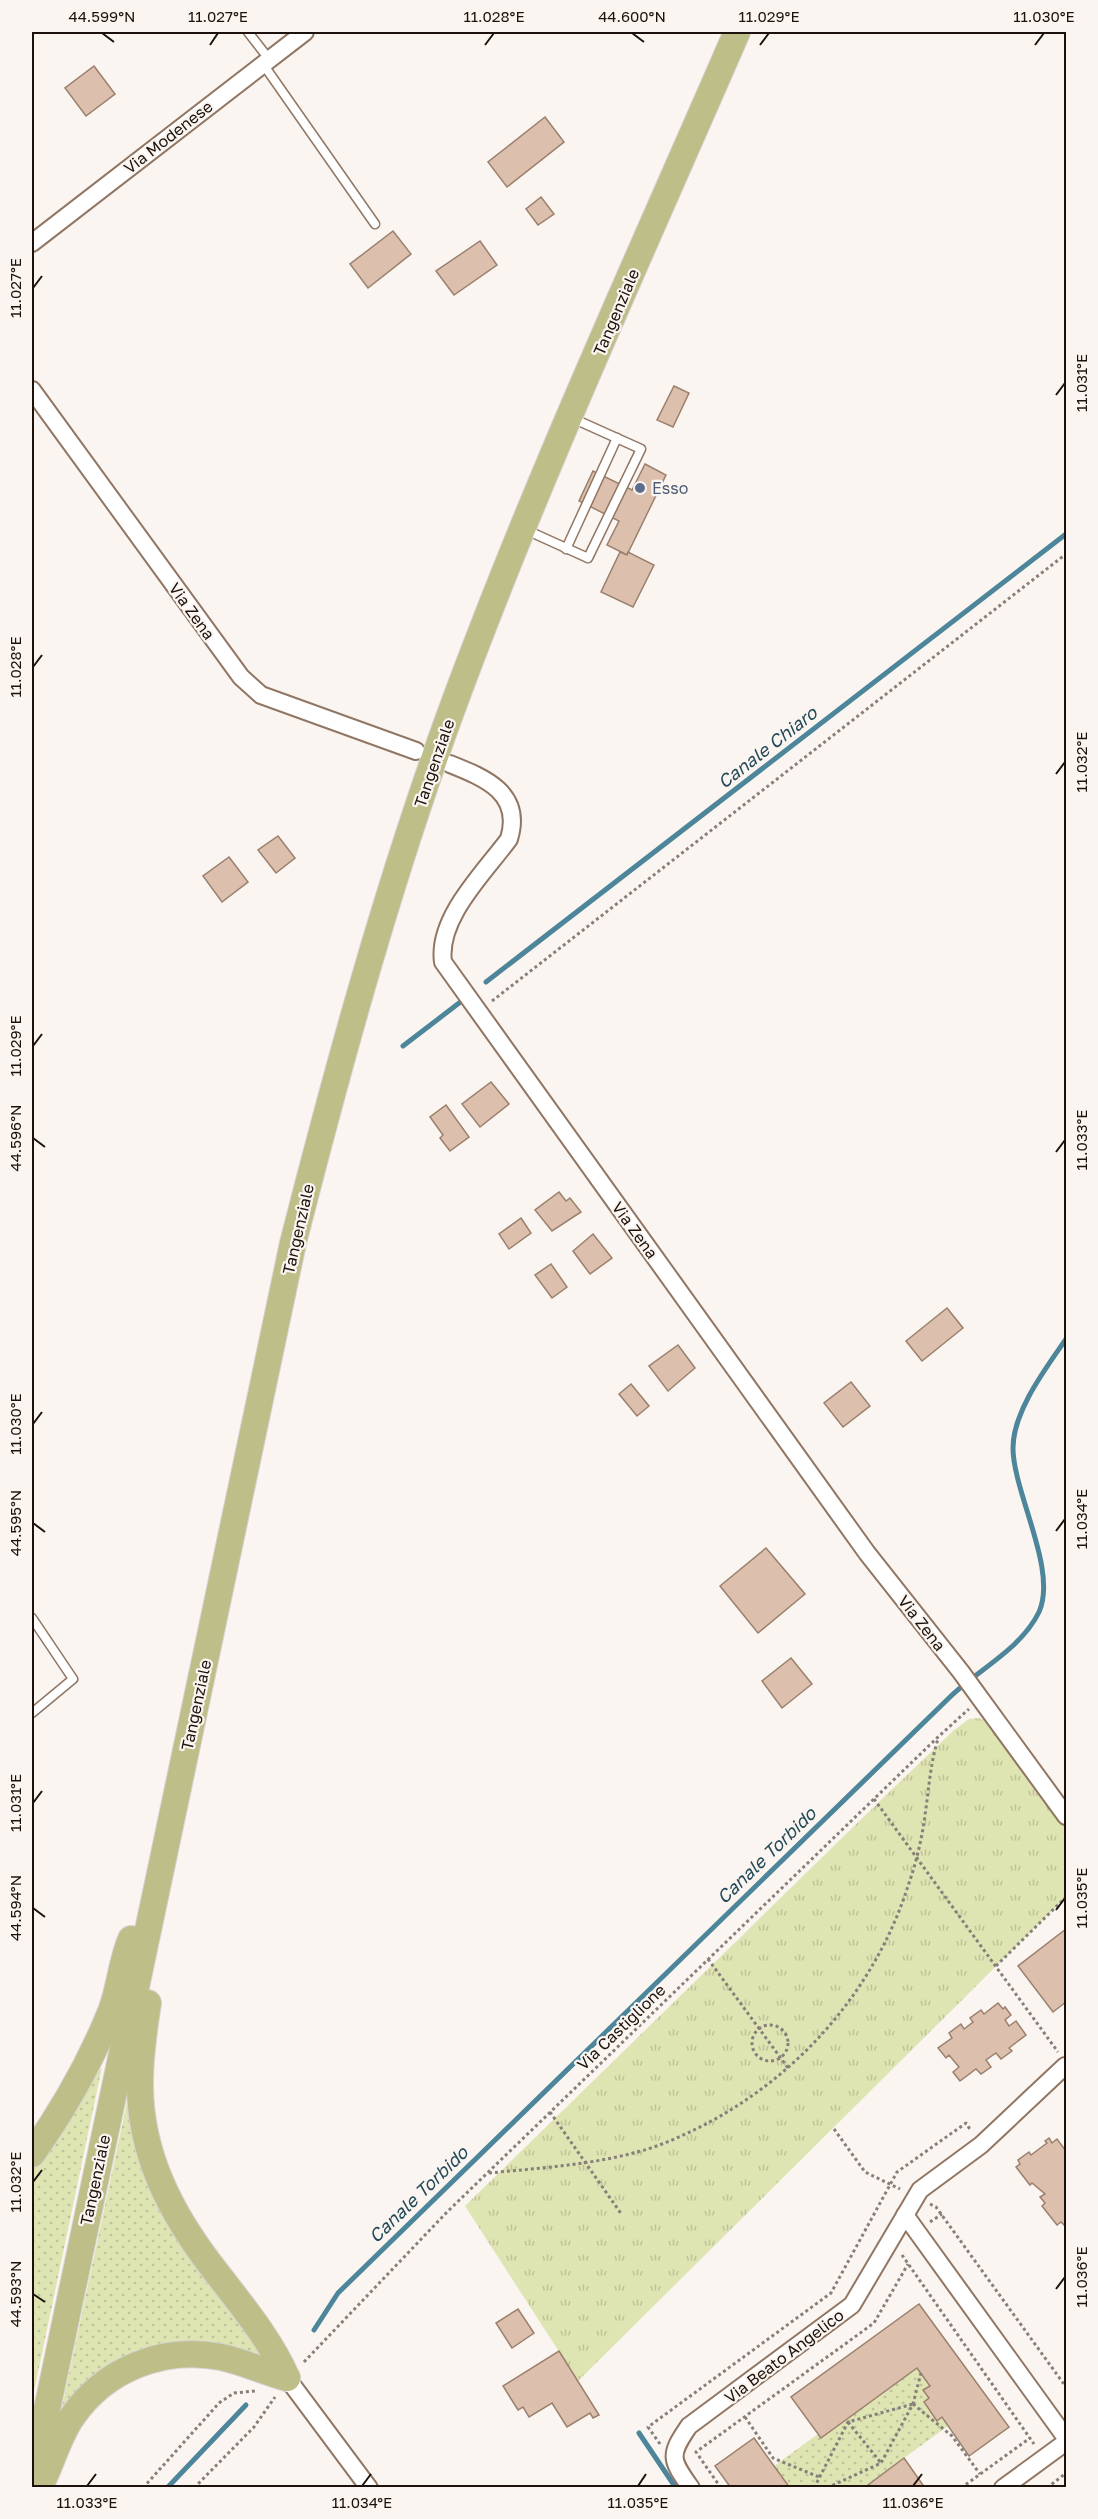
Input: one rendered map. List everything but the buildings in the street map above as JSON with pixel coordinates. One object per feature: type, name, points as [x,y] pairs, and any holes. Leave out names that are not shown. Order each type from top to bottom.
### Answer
[{"type":"main road","name":"Tangenziale","points":[[32,2480],[291,1254],[326,1113],[403,853],[449,718],[523,529],[570,417],[737,32]]},
{"type":"main road","points":[[32,2154],[87,2063],[112,2010],[127,1949],[162,1868]]},
{"type":"main road","points":[[162,1868],[140,2079],[142,2122],[159,2180],[182,2225],[276,2353],[283,2377]]},
{"type":"main road","points":[[40,2487],[72,2418],[98,2389],[126,2369],[163,2356],[206,2355],[247,2364],[283,2377]]},
{"type":"street","name":"Via Modenese","points":[[32,243],[305,32]]},
{"type":"street","name":"Via Zena","points":[[32,390],[241,678],[261,695],[416,752]]},
{"type":"street","name":"Via Zena","points":[[450,764],[492,783],[504,795],[512,819],[512,830],[509,839],[455,911],[444,937],[441,950],[443,962],[867,1553],[961,1672],[1066,1816]]},
{"type":"street","name":"Via Beato Angelico","points":[[676,2467],[675,2446],[689,2426],[852,2305],[920,2190],[981,2145],[1066,2067]]},
{"type":"street","points":[[905,2215],[1066,2438]]},
{"type":"street","points":[[283,2377],[369,2487]]},
{"type":"street","points":[[1003,2487],[1066,2442]]},
{"type":"street","points":[[676,2467],[691,2487]]},
{"type":"lane","points":[[248,32],[375,224]]},
{"type":"lane","points":[[523,529],[588,558],[641,449],[570,417]]},
{"type":"lane","points":[[566,549],[617,438]]},
{"type":"lane","points":[[32,1618],[74,1679],[32,1713]]},
{"type":"path","points":[[479,1011],[1066,554]]},
{"type":"path","name":"Via Castiglione","points":[[283,2377],[322,2345],[447,2212],[549,2112],[939,1736],[980,1700]]},
{"type":"path","points":[[487,2173],[585,2163],[644,2151],[684,2135],[723,2115],[788,2068],[824,2032],[873,1967],[904,1896],[916,1857],[925,1814],[930,1773],[939,1736]]},
{"type":"path","points":[[874,1799],[1060,2055],[1066,2067]]},
{"type":"path","points":[[996,1966],[1066,1897]]},
{"type":"path","points":[[708,1959],[788,2068]]},
{"type":"path","points":[[776,2026],[785,2033],[788,2043],[781,2058],[767,2061],[756,2054],[752,2041],[759,2029],[776,2026]]},
{"type":"path","points":[[549,2112],[621,2216]]},
{"type":"path","points":[[676,2467],[648,2427],[831,2293],[897,2172],[966,2123],[981,2145]]},
{"type":"path","points":[[834,2129],[865,2172],[936,2207],[1066,2387]]},
{"type":"path","points":[[942,2214],[924,2226],[916,2244],[901,2254],[1030,2438],[962,2487]]},
{"type":"path","points":[[721,2487],[696,2452],[874,2324],[908,2264]]},
{"type":"path","points":[[828,2487],[881,2463],[914,2404],[921,2373]]},
{"type":"path","points":[[143,2487],[219,2403],[234,2393],[254,2392],[283,2377]]},
{"type":"path","points":[[194,2487],[254,2427],[283,2377]]},
{"type":"path","points":[[914,2404],[952,2436],[980,2474]]},
{"type":"path","points":[[814,2487],[848,2422],[914,2404]]},
{"type":"path","points":[[745,2417],[773,2458],[819,2477]]},
{"type":"path","points":[[848,2422],[881,2463]]},
{"type":"path","points":[[1047,2487],[1066,2473]]},
{"type":"path","points":[[709,2487],[717,2482]]},
{"type":"green space","points":[[979,1718],[992,1724],[1066,1827],[1066,1897],[578,2381],[465,2206],[953,1731],[969,1719]]},
{"type":"green space","points":[[102,2067],[32,2401],[32,2169]]},
{"type":"green space","points":[[127,2102],[145,2168],[266,2358],[163,2345],[136,2351],[116,2360],[94,2377],[60,2416]]},
{"type":"green space","points":[[917,2368],[930,2386],[924,2390],[929,2398],[924,2403],[937,2420],[942,2417],[948,2426],[864,2487],[790,2487],[774,2466],[818,2434],[821,2438]]},
{"type":"waterway","name":"Canale Chiaro","points":[[486,982],[1066,534]]},
{"type":"waterway","name":"Canale Chiaro","points":[[403,1046],[463,1000]]},
{"type":"waterway","name":"Canale Torbido","points":[[314,2330],[338,2293],[951,1696],[1022,1637],[1039,1612],[1043,1595],[1043,1575],[1015,1466],[1014,1434],[1024,1405],[1066,1339]]},
{"type":"waterway","name":"Canale Torbido","points":[[167,2488],[246,2405]]},
{"type":"waterway","points":[[639,2433],[676,2488]]},
{"type":"place","name":"Esso","points":[[640,488]]}]
